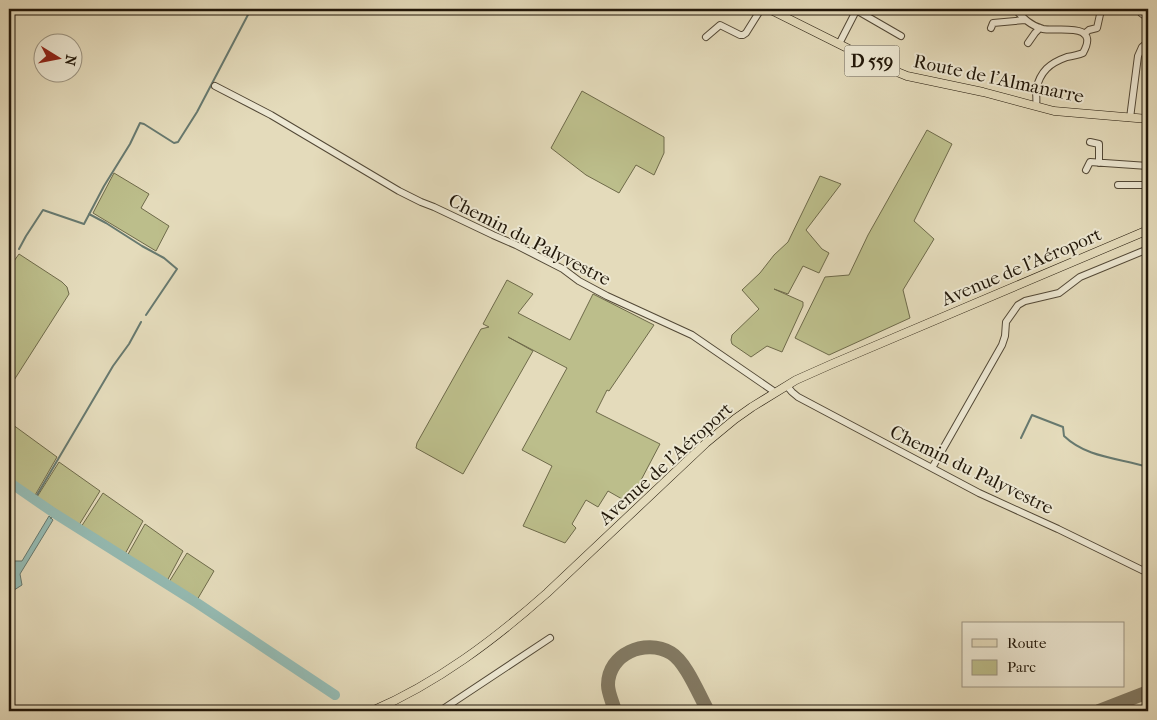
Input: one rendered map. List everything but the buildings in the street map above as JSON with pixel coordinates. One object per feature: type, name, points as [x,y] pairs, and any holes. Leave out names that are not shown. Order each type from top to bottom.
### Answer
[{"type":"main road","name":"Route de l'Almanarre","points":[[769,9],[885,67],[907,76],[1054,110],[1148,119]]},
{"type":"main road","name":"Avenue de l'Aéroport","points":[[372,711],[392,703],[417,689],[492,639],[520,617],[706,443],[746,411],[774,393],[840,360],[1148,230]]},
{"type":"street","points":[[706,37],[720,25],[743,35],[760,9]]},
{"type":"street","points":[[848,9],[856,11],[901,36]]},
{"type":"street","points":[[1015,9],[1025,20],[1040,28],[1052,30],[1073,29],[1082,32],[1087,39],[1083,53],[1056,61],[1047,68],[1036,92],[1030,98],[1032,105]]},
{"type":"street","points":[[1138,9],[1148,18]]},
{"type":"street","points":[[1084,34],[1089,30],[1097,28],[1102,10]]},
{"type":"street","points":[[839,44],[856,11]]},
{"type":"street","points":[[991,28],[993,23],[1025,20]]},
{"type":"street","points":[[1028,43],[1040,28]]},
{"type":"street","points":[[1130,118],[1138,56],[1148,42]]},
{"type":"street","name":"Chemin du Palyvestre","points":[[215,86],[271,116],[399,191],[516,245],[563,269],[579,281],[607,296],[692,335],[748,372],[774,393]]},
{"type":"street","points":[[1090,142],[1099,144],[1099,163]]},
{"type":"street","points":[[1086,170],[1090,162],[1148,166]]},
{"type":"street","points":[[1118,185],[1148,185]]},
{"type":"street","points":[[932,468],[1002,345],[1006,322],[1018,305],[1059,292],[1080,277],[1148,249]]},
{"type":"street","name":"Chemin du Palyvestre","points":[[787,386],[798,397],[979,493],[1148,573]]},
{"type":"street","points":[[440,711],[550,638]]},
{"type":"green space","points":[[582,91],[664,137],[664,153],[654,175],[636,165],[619,193],[586,175],[551,148]]},
{"type":"green space","points":[[927,130],[952,144],[914,221],[934,239],[903,290],[910,318],[829,355],[795,338],[825,277],[849,275],[868,235]]},
{"type":"green space","points":[[114,173],[149,194],[141,208],[169,226],[156,251],[93,213]]},
{"type":"green space","points":[[820,176],[841,184],[806,230],[822,249],[829,253],[819,273],[803,266],[788,294],[774,289],[803,302],[803,306],[782,352],[767,346],[751,357],[732,344],[731,340],[732,335],[759,309],[742,290],[788,242]]},
{"type":"green space","points":[[19,254],[62,282],[67,287],[69,294],[9,388],[9,268]]},
{"type":"green space","points":[[507,280],[533,294],[518,313],[570,340],[593,294],[654,325],[609,391],[607,390],[596,412],[660,444],[629,503],[608,491],[598,507],[586,500],[572,524],[576,528],[565,543],[523,526],[552,466],[522,450],[567,368],[508,337],[533,351],[463,474],[416,448],[417,443],[481,329],[489,327],[483,324]]},
{"type":"green space","points":[[9,422],[57,457],[34,497],[9,480]]},
{"type":"green space","points":[[59,462],[100,491],[79,525],[37,497]]},
{"type":"green space","points":[[103,493],[143,521],[125,554],[81,527]]},
{"type":"green space","points":[[145,524],[183,551],[167,581],[127,556]]},
{"type":"green space","points":[[187,553],[214,571],[197,600],[169,582]]},
{"type":"water","points":[[49,516],[53,520],[20,574],[22,585],[11,592],[9,596],[9,561],[22,561]]},
{"type":"waterway","points":[[19,249],[43,210],[84,224],[140,123],[174,143],[178,142],[197,112],[251,9]]},
{"type":"waterway","points":[[89,214],[164,258],[177,269],[146,315]]},
{"type":"waterway","points":[[9,262],[14,257]]},
{"type":"waterway","points":[[34,500],[141,322]]},
{"type":"waterway","points":[[1021,438],[1032,415],[1063,427],[1064,436],[1083,449],[1148,467]]},
{"type":"waterway","points":[[9,482],[54,513],[197,603],[335,695]]},
{"type":"waterway","points":[[51,518],[54,513]]},
{"type":"taxiway","points":[[615,711],[608,685],[614,665],[621,657],[630,652],[650,647],[661,649],[677,657],[692,679],[708,711]]},
{"type":"taxiway","points":[[1099,711],[1148,692]]}]
